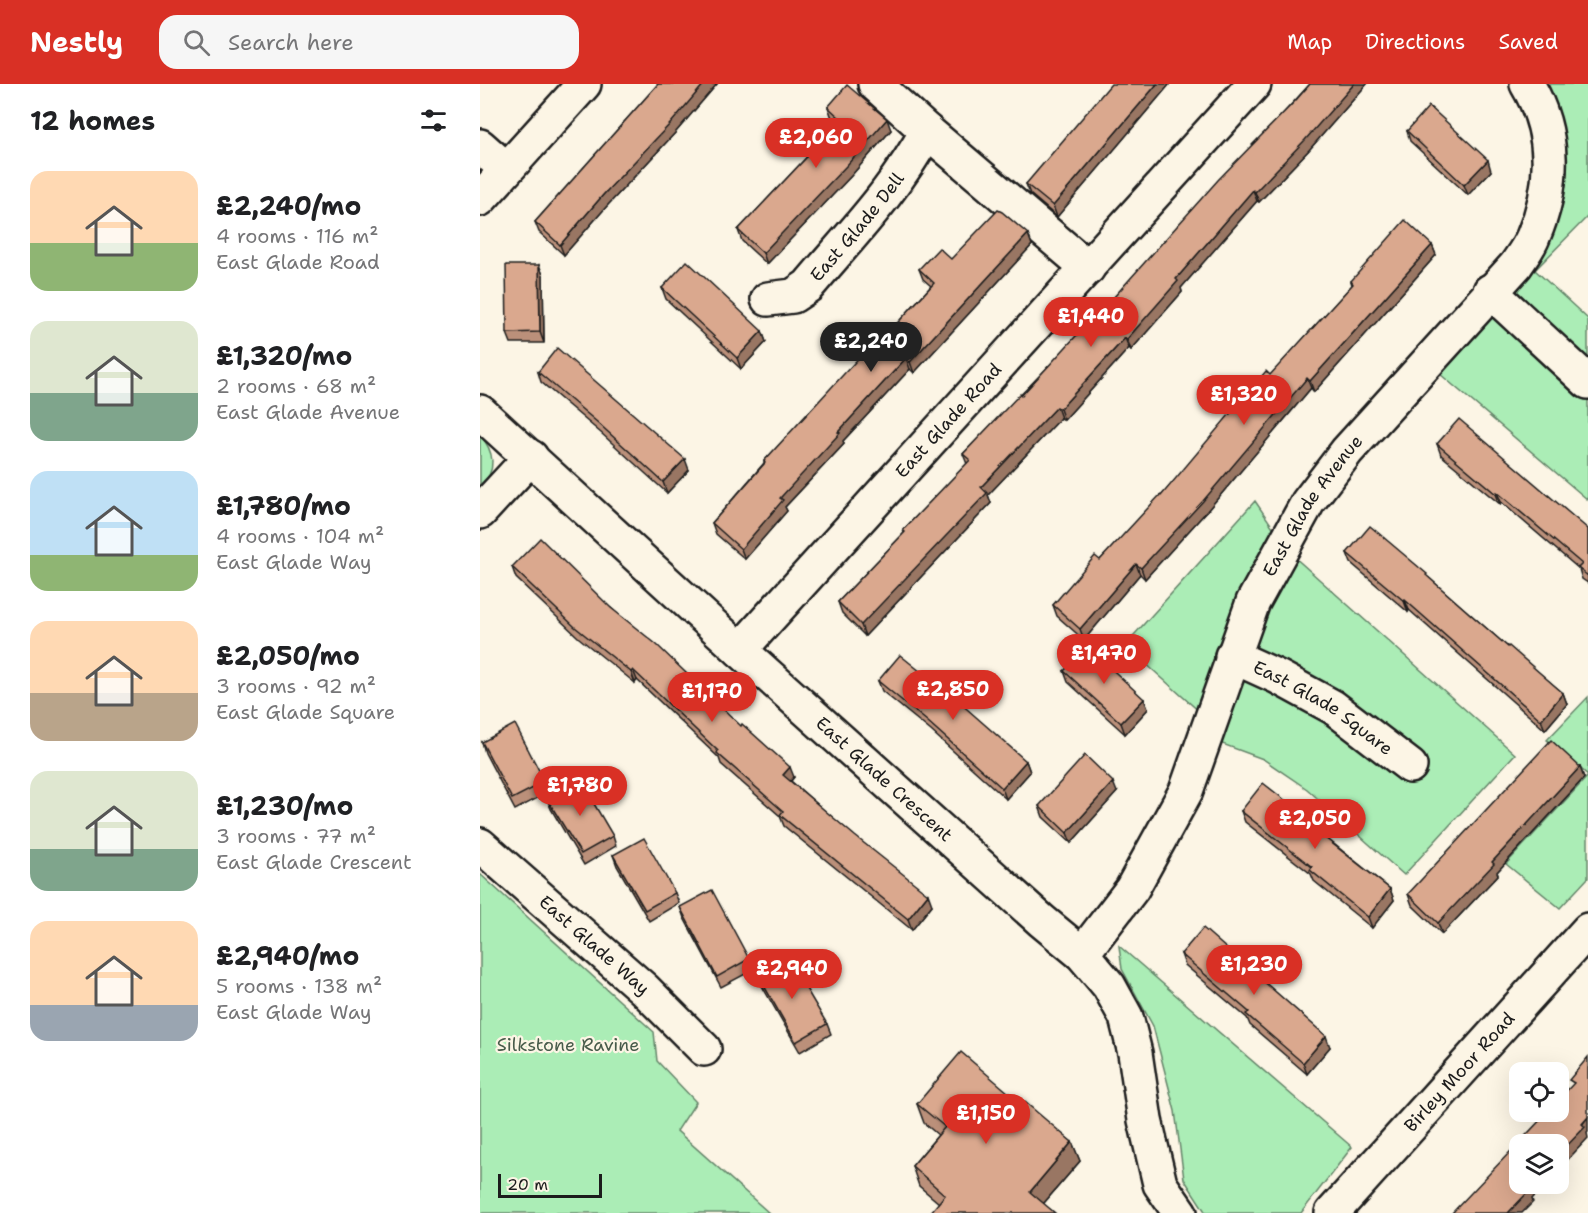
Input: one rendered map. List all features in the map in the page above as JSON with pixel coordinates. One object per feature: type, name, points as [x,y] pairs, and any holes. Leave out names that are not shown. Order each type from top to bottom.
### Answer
[{"type":"street","points":[[480,199],[584,84]]},
{"type":"street","points":[[875,84],[1088,268]]},
{"type":"street","name":"East Glade Road","points":[[740,650],[1254,84]]},
{"type":"street","name":"East Glade Avenue","points":[[1082,954],[1132,889],[1186,791],[1252,602],[1308,502],[1347,451],[1516,265],[1533,239],[1545,203],[1550,161],[1545,120],[1529,84]]},
{"type":"street","name":"East Glade Dell","points":[[768,299],[793,296],[808,286],[892,187],[927,131]]},
{"type":"street","points":[[480,146],[506,169]]},
{"type":"street","points":[[1490,291],[1588,382]]},
{"type":"street","name":"East Glade Crescent","points":[[480,412],[740,650],[1042,921],[1082,954],[1109,986],[1126,1017],[1135,1053],[1145,1120],[1160,1184],[1180,1213]]},
{"type":"street","points":[[480,512],[531,458]]},
{"type":"street","name":"East Glade Square","points":[[1232,656],[1278,677],[1333,707],[1410,766]]},
{"type":"street","name":"East Glade Way","points":[[480,845],[644,989],[704,1049]]},
{"type":"street","name":"Birley Moor Road","points":[[1332,1213],[1588,930]]},
{"type":"green space","points":[[1543,84],[1588,84],[1588,216],[1535,270],[1588,319],[1588,500],[1440,374],[1534,270],[1559,205]]},
{"type":"green space","points":[[480,435],[491,454],[492,468],[486,481],[480,487]]},
{"type":"green space","points":[[1255,501],[1292,555],[1515,754],[1404,875],[1307,789],[1263,759],[1217,742],[1202,714],[1125,645]]},
{"type":"green space","points":[[1588,697],[1588,775],[1547,740]]},
{"type":"green space","points":[[1588,776],[1588,878],[1560,908],[1506,864]]},
{"type":"green space","name":"Silkstone Ravine","points":[[480,874],[654,1032],[657,1061],[696,1102],[677,1131],[769,1213],[480,1213]]},
{"type":"green space","points":[[1119,946],[1352,1147],[1301,1213],[1206,1213],[1184,1179],[1175,1111],[1153,1026],[1122,969]]},
{"type":"building","points":[[658,84],[704,84],[560,245],[535,222]]},
{"type":"building","points":[[1111,84],[1157,84],[1053,206],[1026,184]]},
{"type":"building","points":[[1310,84],[1354,84],[1305,140],[1255,192],[1253,190],[1127,339],[1125,338],[1060,409],[1057,407],[981,487],[987,493],[861,625],[838,602],[970,460],[963,454],[1020,394],[1021,396],[1087,324],[1089,325],[1218,180]]},
{"type":"building","points":[[847,85],[887,119],[847,165],[763,253],[738,230],[821,142],[840,118],[828,107]]},
{"type":"building","points":[[1429,106],[1488,160],[1464,185],[1407,131]]},
{"type":"building","points":[[998,210],[1028,234],[910,362],[906,358],[838,432],[840,433],[780,498],[783,500],[741,549],[712,523],[765,463],[764,461],[867,349],[871,352],[934,283],[919,269],[939,248],[951,259]]},
{"type":"building","points":[[1405,220],[1432,245],[1310,381],[1307,378],[1203,501],[1141,568],[1136,564],[1080,629],[1053,605],[1095,556],[1100,560],[1161,496],[1266,371],[1270,375],[1353,284],[1351,281]]},
{"type":"building","points":[[687,261],[762,331],[737,358],[662,288]]},
{"type":"building","points":[[506,265],[539,265],[540,332],[507,333]]},
{"type":"building","points":[[557,348],[685,459],[663,482],[538,372]]},
{"type":"building","points":[[1459,419],[1588,529],[1588,576],[1578,568],[1582,564],[1437,444]]},
{"type":"building","points":[[1370,526],[1563,693],[1541,720],[1405,600],[1347,553]]},
{"type":"building","points":[[540,538],[611,608],[656,644],[741,726],[742,724],[790,767],[783,775],[928,894],[908,919],[780,815],[783,811],[717,753],[718,751],[633,670],[631,672],[575,627],[512,567]]},
{"type":"building","points":[[1087,646],[1144,699],[1121,723],[1064,671]]},
{"type":"building","points":[[900,655],[967,709],[1026,761],[1002,788],[878,681]]},
{"type":"building","points":[[515,724],[545,782],[512,799],[482,742]]},
{"type":"building","points":[[1551,740],[1580,767],[1438,923],[1408,894]]},
{"type":"building","points":[[1085,755],[1113,782],[1067,833],[1039,806]]},
{"type":"building","points":[[580,780],[613,836],[581,854],[547,799]]},
{"type":"building","points":[[1263,783],[1322,829],[1319,833],[1390,889],[1368,917],[1310,870],[1312,867],[1241,811]]},
{"type":"building","points":[[644,838],[675,893],[645,910],[613,855]]},
{"type":"building","points":[[712,890],[749,959],[717,977],[680,907]]},
{"type":"building","points":[[1203,928],[1326,1036],[1303,1063],[1246,1014],[1249,1012],[1181,954]]},
{"type":"building","points":[[788,958],[827,1024],[796,1042],[758,975]]},
{"type":"building","points":[[961,1052],[1023,1105],[1025,1102],[1072,1142],[1030,1192],[1055,1213],[930,1213],[945,1195],[912,1166],[945,1127],[917,1104]]},
{"type":"building","points":[[1588,1057],[1588,1117],[1582,1124],[1585,1127],[1569,1144],[1569,1134],[1527,1134],[1538,1122],[1569,1122],[1569,1088],[1574,1083],[1569,1080]]},
{"type":"building","points":[[1509,1153],[1509,1194],[1526,1194],[1508,1213],[1452,1213]]}]
